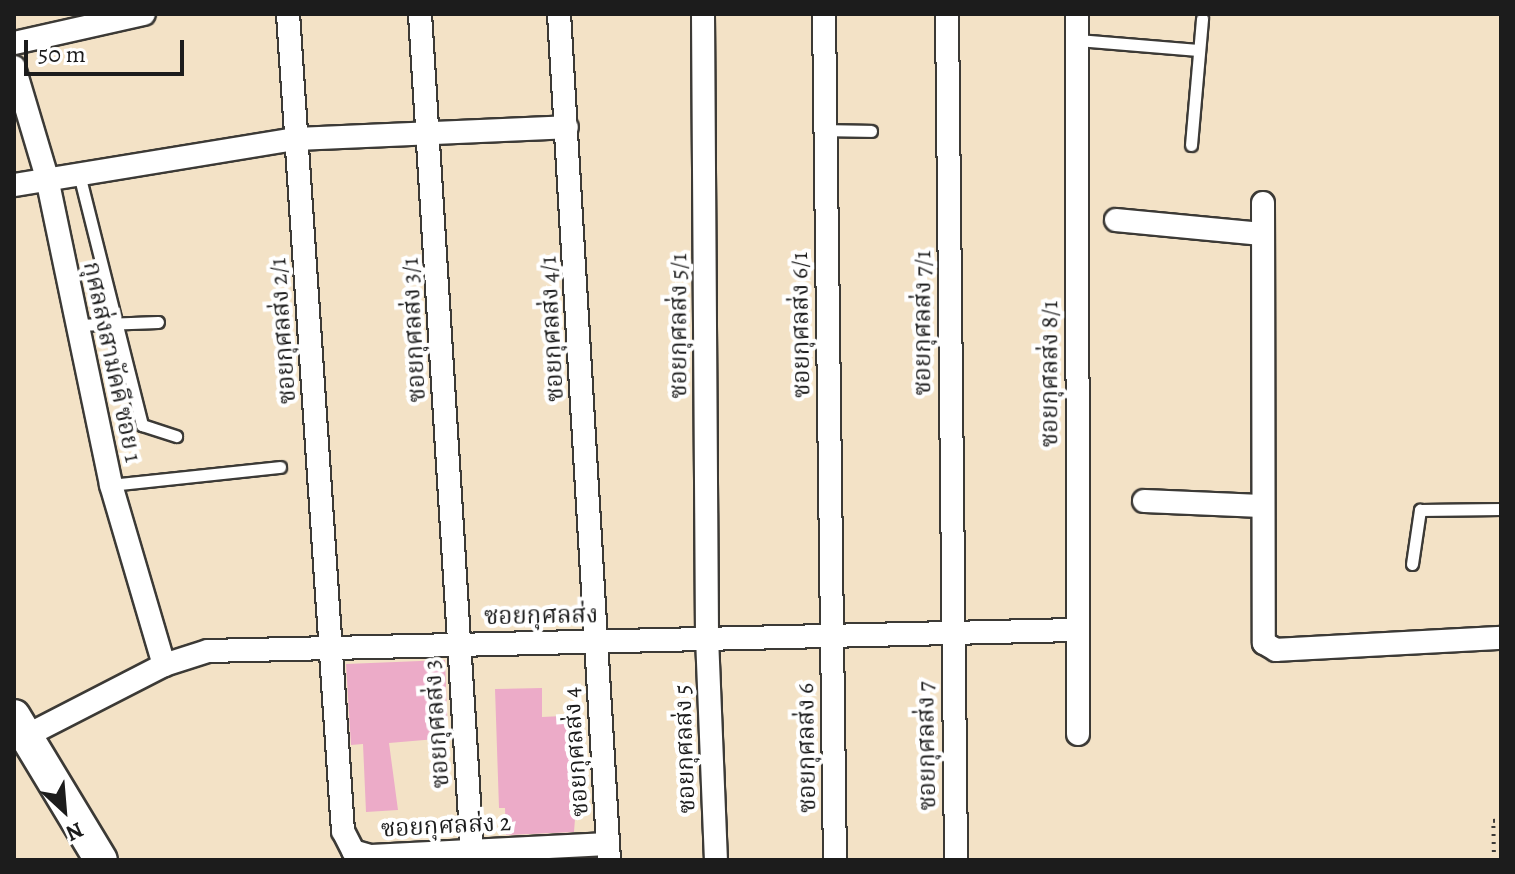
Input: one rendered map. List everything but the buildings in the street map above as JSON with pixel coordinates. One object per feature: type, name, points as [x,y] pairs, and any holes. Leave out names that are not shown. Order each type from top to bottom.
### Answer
[{"type":"main road","points":[[20,726],[101,860]]},
{"type":"street","points":[[14,43],[144,14]]},
{"type":"street","name":"ซอยกุศลส่ง 2/1","points":[[288,14],[330,645]]},
{"type":"street","name":"ซอยกุศลส่ง 3/1","points":[[420,14],[458,642]]},
{"type":"street","name":"ซอยกุศลส่ง 4/1","points":[[559,14],[595,641]]},
{"type":"street","name":"ซอยกุศลส่ง 5/1","points":[[703,14],[707,637]]},
{"type":"street","name":"ซอยกุศลส่ง 6/1","points":[[824,14],[830,635]]},
{"type":"street","name":"ซอยกุศลส่ง 7/1","points":[[947,14],[951,632]]},
{"type":"street","name":"ซอยกุศลส่ง 8/1","points":[[1077,14],[1075,630],[1078,734]]},
{"type":"street","name":"กุศลส่งสามัคคี ซอย 1","points":[[14,67],[47,178],[111,485],[164,665]]},
{"type":"street","points":[[14,185],[47,178],[80,178],[296,139],[567,127]]},
{"type":"street","points":[[1263,203],[1262,635],[1269,647],[1501,638]]},
{"type":"street","points":[[1116,220],[1261,234]]},
{"type":"street","points":[[1144,501],[1262,506]]},
{"type":"street","name":"ซอยกุศลส่ง","points":[[20,726],[164,665],[208,651],[330,645],[1075,630]]},
{"type":"street","name":"ซอยกุศลส่ง 7","points":[[951,632],[956,860]]},
{"type":"street","name":"ซอยกุศลส่ง 6","points":[[830,635],[835,860]]},
{"type":"street","name":"ซอยกุศลส่ง 5","points":[[707,637],[716,860]]},
{"type":"street","name":"ซอยกุศลส่ง 4","points":[[595,641],[608,852]]},
{"type":"street","name":"ซอยกุศลส่ง 3","points":[[458,642],[472,850]]},
{"type":"street","name":"ซอยกุศลส่ง 2","points":[[330,645],[343,831],[353,851],[371,856],[472,850],[608,852]]},
{"type":"lane","points":[[1191,145],[1202,18]]},
{"type":"lane","points":[[1077,40],[1199,50]]},
{"type":"lane","points":[[825,130],[871,131]]},
{"type":"lane","points":[[80,178],[142,425],[176,436]]},
{"type":"lane","points":[[77,325],[158,322]]},
{"type":"lane","points":[[111,485],[280,467]]},
{"type":"lane","points":[[1412,564],[1420,510],[1501,509]]},
{"type":"path","points":[[1494,860],[1493,821],[1501,820]]}]
